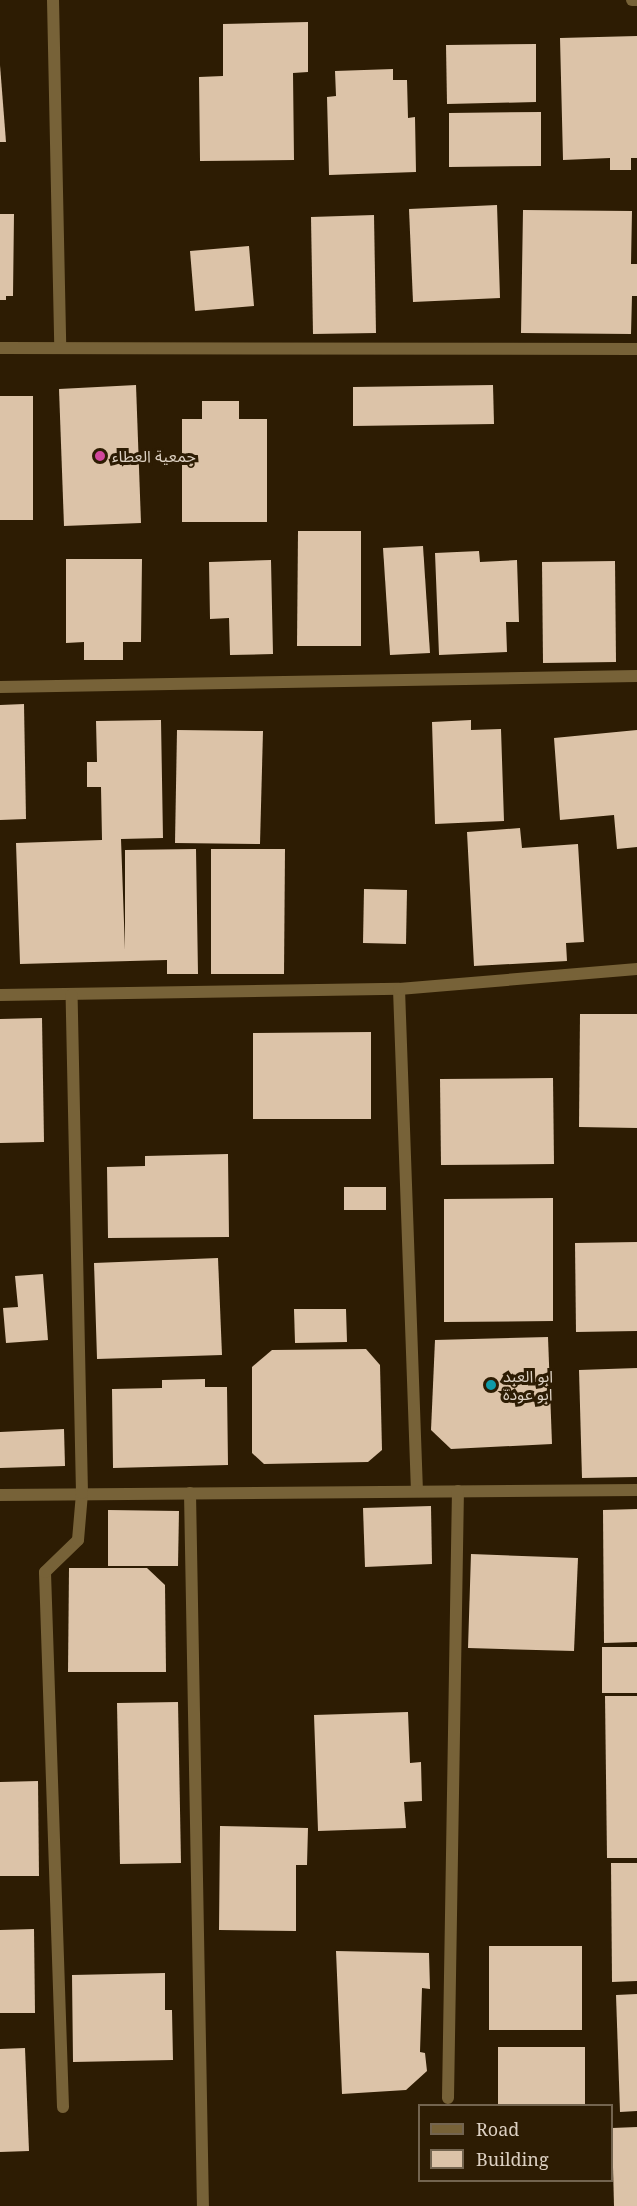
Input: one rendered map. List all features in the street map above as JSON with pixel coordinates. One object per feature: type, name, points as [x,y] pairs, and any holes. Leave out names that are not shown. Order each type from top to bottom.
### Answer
[{"type":"street","points":[[53,0],[60,348]]},
{"type":"street","points":[[632,0],[637,0]]},
{"type":"street","points":[[0,348],[637,349]]},
{"type":"street","points":[[0,687],[637,676]]},
{"type":"street","points":[[0,995],[399,989],[637,969]]},
{"type":"street","points":[[399,989],[417,1491]]},
{"type":"street","points":[[63,2107],[45,1572],[78,1540],[82,1493],[72,995]]},
{"type":"street","points":[[0,1495],[637,1490]]},
{"type":"street","points":[[448,2098],[458,1491]]},
{"type":"street","points":[[190,1493],[203,2206]]},
{"type":"building","points":[[308,22],[308,72],[293,73],[294,160],[200,161],[199,77],[223,76],[223,24]]},
{"type":"building","points":[[637,36],[637,158],[631,158],[631,170],[610,170],[610,158],[563,160],[560,38]]},
{"type":"building","points":[[536,44],[536,102],[447,104],[446,45]]},
{"type":"building","points":[[0,65],[6,142],[0,142]]},
{"type":"building","points":[[393,69],[393,80],[407,80],[408,118],[415,117],[416,172],[329,175],[327,97],[336,96],[335,71]]},
{"type":"building","points":[[541,112],[541,166],[449,167],[449,113]]},
{"type":"building","points":[[497,205],[500,298],[413,302],[409,209]]},
{"type":"building","points":[[523,210],[632,211],[631,264],[637,264],[637,296],[632,296],[631,334],[521,333]]},
{"type":"building","points":[[0,214],[14,214],[13,296],[6,296],[6,300],[0,300]]},
{"type":"building","points":[[374,215],[376,333],[313,334],[311,217]]},
{"type":"building","points":[[249,246],[254,306],[195,311],[190,251]]},
{"type":"building","name":"جمعية العطاء","points":[[136,385],[141,523],[64,526],[59,389]]},
{"type":"building","points":[[493,385],[494,424],[353,426],[353,387]]},
{"type":"building","points":[[0,396],[33,396],[33,520],[0,520]]},
{"type":"building","points":[[202,401],[239,401],[239,419],[267,419],[267,522],[182,522],[182,419],[202,419]]},
{"type":"building","points":[[298,531],[361,531],[361,646],[297,646]]},
{"type":"building","points":[[423,546],[430,653],[390,655],[383,548]]},
{"type":"building","points":[[479,551],[480,562],[517,560],[519,622],[506,622],[507,652],[439,655],[435,553]]},
{"type":"building","points":[[66,559],[142,559],[141,642],[123,642],[123,660],[84,660],[84,642],[66,643]]},
{"type":"building","points":[[271,560],[273,654],[230,655],[229,618],[210,619],[209,562]]},
{"type":"building","points":[[615,561],[616,662],[543,663],[542,562]]},
{"type":"building","points":[[24,704],[26,819],[0,820],[0,705]]},
{"type":"building","points":[[161,720],[163,838],[121,839],[125,950],[125,850],[196,849],[198,974],[167,974],[167,960],[20,964],[16,843],[102,840],[101,787],[87,787],[87,762],[97,762],[96,721]]},
{"type":"building","points":[[471,720],[471,730],[501,729],[504,821],[435,824],[432,722]]},
{"type":"building","points":[[177,730],[263,731],[260,844],[175,843]]},
{"type":"building","points":[[637,730],[637,847],[617,849],[614,815],[560,820],[554,738]]},
{"type":"building","points":[[520,828],[522,848],[578,844],[584,942],[566,943],[567,961],[474,966],[467,832]]},
{"type":"building","points":[[211,849],[285,849],[284,974],[211,974]]},
{"type":"building","points":[[364,889],[407,890],[406,944],[363,943]]},
{"type":"building","points":[[580,1014],[637,1014],[637,1128],[579,1127]]},
{"type":"building","points":[[42,1018],[44,1142],[0,1143],[0,1019]]},
{"type":"building","points":[[371,1032],[371,1119],[253,1119],[253,1033]]},
{"type":"building","points":[[553,1078],[554,1164],[441,1165],[440,1079]]},
{"type":"building","points":[[228,1154],[229,1237],[108,1238],[107,1167],[145,1166],[145,1156]]},
{"type":"building","points":[[344,1187],[386,1187],[386,1210],[344,1210]]},
{"type":"building","points":[[553,1198],[553,1321],[444,1322],[444,1199]]},
{"type":"building","points":[[637,1242],[637,1331],[576,1332],[575,1243]]},
{"type":"building","points":[[218,1258],[222,1355],[97,1359],[94,1263]]},
{"type":"building","points":[[43,1274],[48,1340],[6,1343],[3,1308],[18,1307],[15,1276]]},
{"type":"building","points":[[294,1309],[346,1309],[347,1342],[295,1343]]},
{"type":"building","name":"ابو العبد ابو عودة","points":[[548,1337],[552,1444],[451,1449],[431,1430],[435,1340]]},
{"type":"building","points":[[366,1349],[380,1365],[382,1450],[368,1462],[264,1464],[252,1453],[252,1367],[272,1350]]},
{"type":"building","points":[[637,1368],[637,1477],[582,1478],[579,1370]]},
{"type":"building","points":[[205,1379],[205,1387],[227,1387],[228,1465],[113,1468],[112,1389],[162,1388],[162,1380]]},
{"type":"building","points":[[64,1429],[65,1466],[0,1468],[0,1432]]},
{"type":"building","points":[[431,1506],[432,1564],[365,1567],[363,1508]]},
{"type":"building","points":[[637,1509],[637,1642],[604,1643],[603,1510]]},
{"type":"building","points":[[108,1510],[179,1511],[178,1566],[108,1566]]},
{"type":"building","points":[[471,1554],[578,1558],[574,1651],[468,1648]]},
{"type":"building","points":[[69,1568],[147,1568],[165,1585],[166,1672],[68,1672]]},
{"type":"building","points":[[602,1647],[637,1647],[637,1693],[602,1693]]},
{"type":"building","points":[[605,1696],[637,1696],[637,1858],[607,1858]]},
{"type":"building","points":[[178,1702],[181,1863],[120,1864],[117,1703]]},
{"type":"building","points":[[408,1712],[410,1763],[421,1762],[422,1801],[404,1802],[406,1828],[318,1831],[314,1715]]},
{"type":"building","points":[[38,1781],[39,1876],[0,1876],[0,1782]]},
{"type":"building","points":[[220,1826],[308,1828],[307,1865],[296,1865],[296,1931],[219,1930]]},
{"type":"building","points":[[611,1863],[637,1863],[637,1981],[612,1982]]},
{"type":"building","points":[[34,1929],[35,2013],[0,2013],[0,1930]]},
{"type":"building","points":[[489,1946],[582,1946],[582,2030],[489,2030]]},
{"type":"building","points":[[336,1951],[429,1953],[430,1989],[422,1988],[420,2052],[425,2053],[427,2071],[406,2090],[342,2094]]},
{"type":"building","points":[[165,1973],[165,2010],[172,2010],[173,2060],[73,2062],[72,1975]]},
{"type":"building","points":[[637,1994],[637,2111],[620,2112],[616,1995]]},
{"type":"building","points":[[498,2047],[585,2047],[585,2104],[498,2104]]},
{"type":"building","points":[[25,2048],[29,2151],[0,2152],[0,2049]]},
{"type":"building","points":[[637,2127],[637,2206],[614,2206],[613,2128]]},
{"type":"place","name":"جمعية العطاء","points":[[100,456]]},
{"type":"place","name":"ابو العبد ابو عودة","points":[[491,1385]]}]
